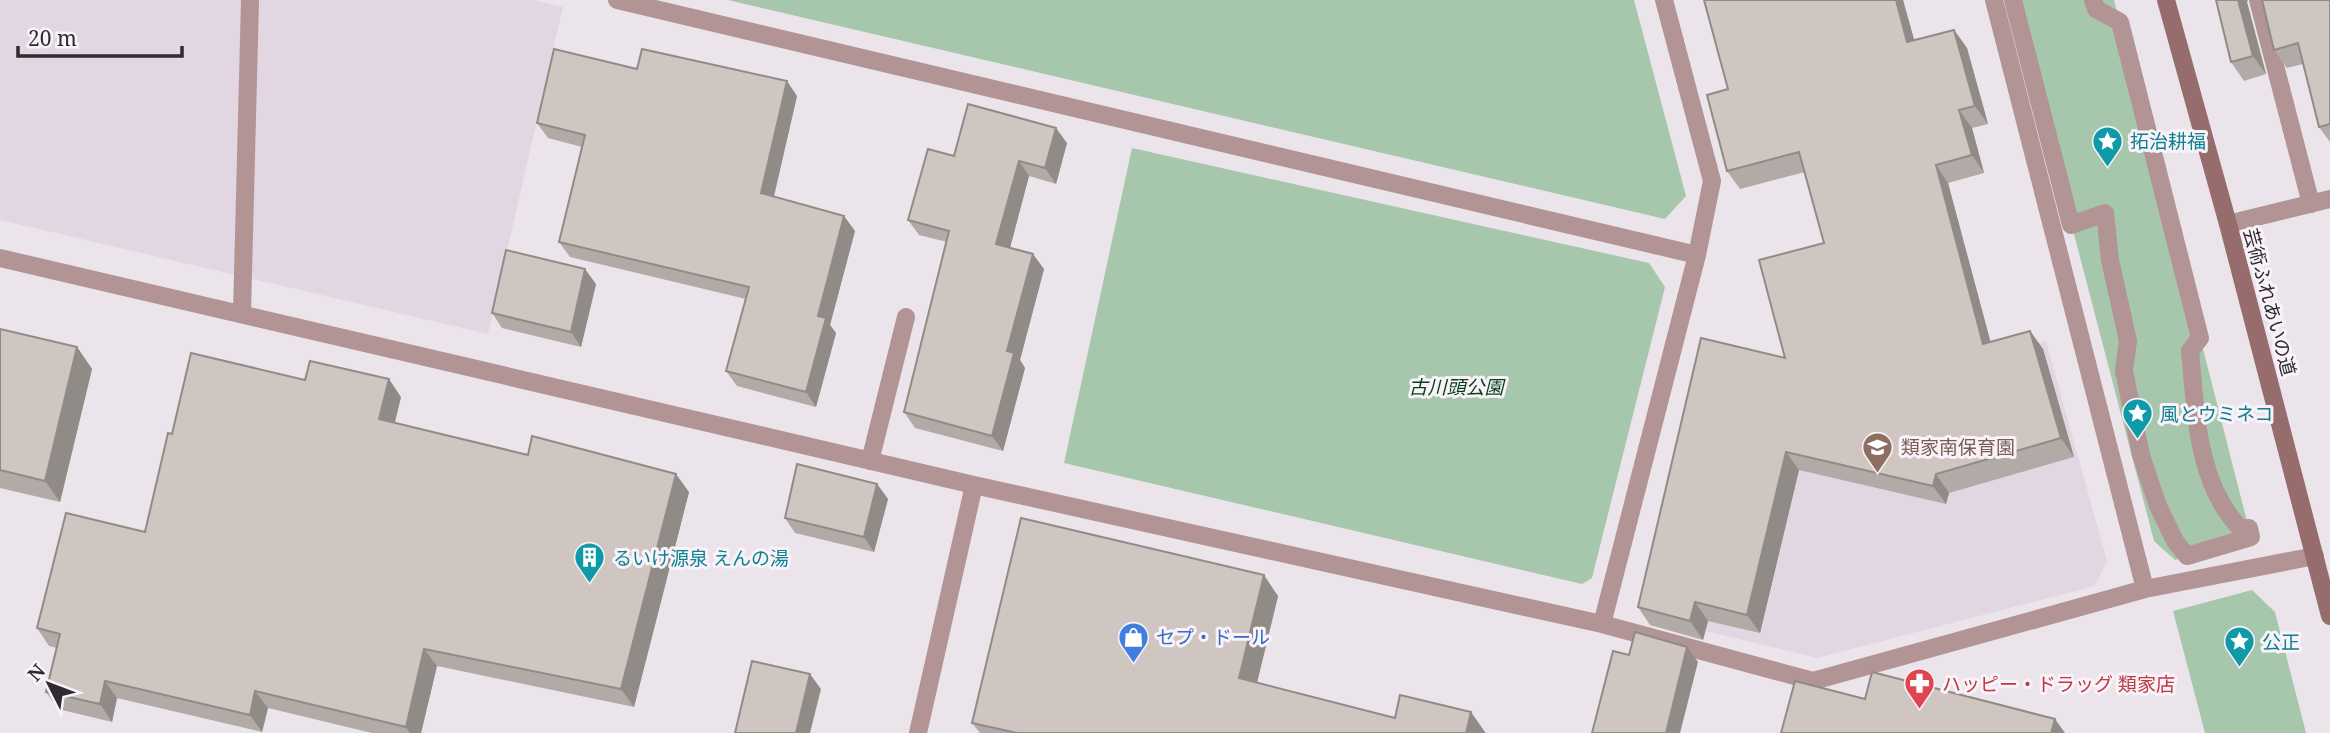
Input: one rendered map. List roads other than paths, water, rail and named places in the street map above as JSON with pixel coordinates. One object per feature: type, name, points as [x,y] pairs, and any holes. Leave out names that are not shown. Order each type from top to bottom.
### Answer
[{"type":"street","points":[[242,313],[250,0]]},
{"type":"street","points":[[617,0],[1697,254]]},
{"type":"street","points":[[1602,624],[1697,254],[1712,181],[1664,0]]},
{"type":"street","points":[[1994,0],[2145,589]]},
{"type":"street","points":[[2013,0],[2071,225],[2105,213],[2110,260],[2128,341],[2124,371],[2141,455],[2158,506],[2175,541],[2187,556],[2251,537],[2249,528],[2241,529],[2224,507],[2204,463],[2190,351],[2200,338],[2120,22],[2096,9],[2093,0]]},
{"type":"street","name":"芸術ふれあいの道","points":[[2166,0],[2228,224],[2330,617]]},
{"type":"street","points":[[2258,0],[2311,204]]},
{"type":"street","points":[[2228,224],[2330,199]]},
{"type":"street","points":[[0,258],[974,485],[1602,624],[1813,681],[2145,589],[2315,556]]},
{"type":"street","points":[[870,461],[906,317]]},
{"type":"street","points":[[918,733],[974,485]]},
{"type":"place","name":"拓治耕福","points":[[2107,168]]},
{"type":"place","name":"風とウミネコ","points":[[2137,441]]},
{"type":"place","name":"類家南保育園","points":[[1878,474]]},
{"type":"place","name":"るいけ源泉 えんの湯","points":[[590,585]]},
{"type":"place","name":"セプ・ドール","points":[[1133,664]]},
{"type":"place","name":"公正","points":[[2239,669]]},
{"type":"place","name":"ハッピー・ドラッグ 類家店","points":[[1919,711]]},
{"type":"park label","name":"古川頭公園","points":[[1456,387]]}]
